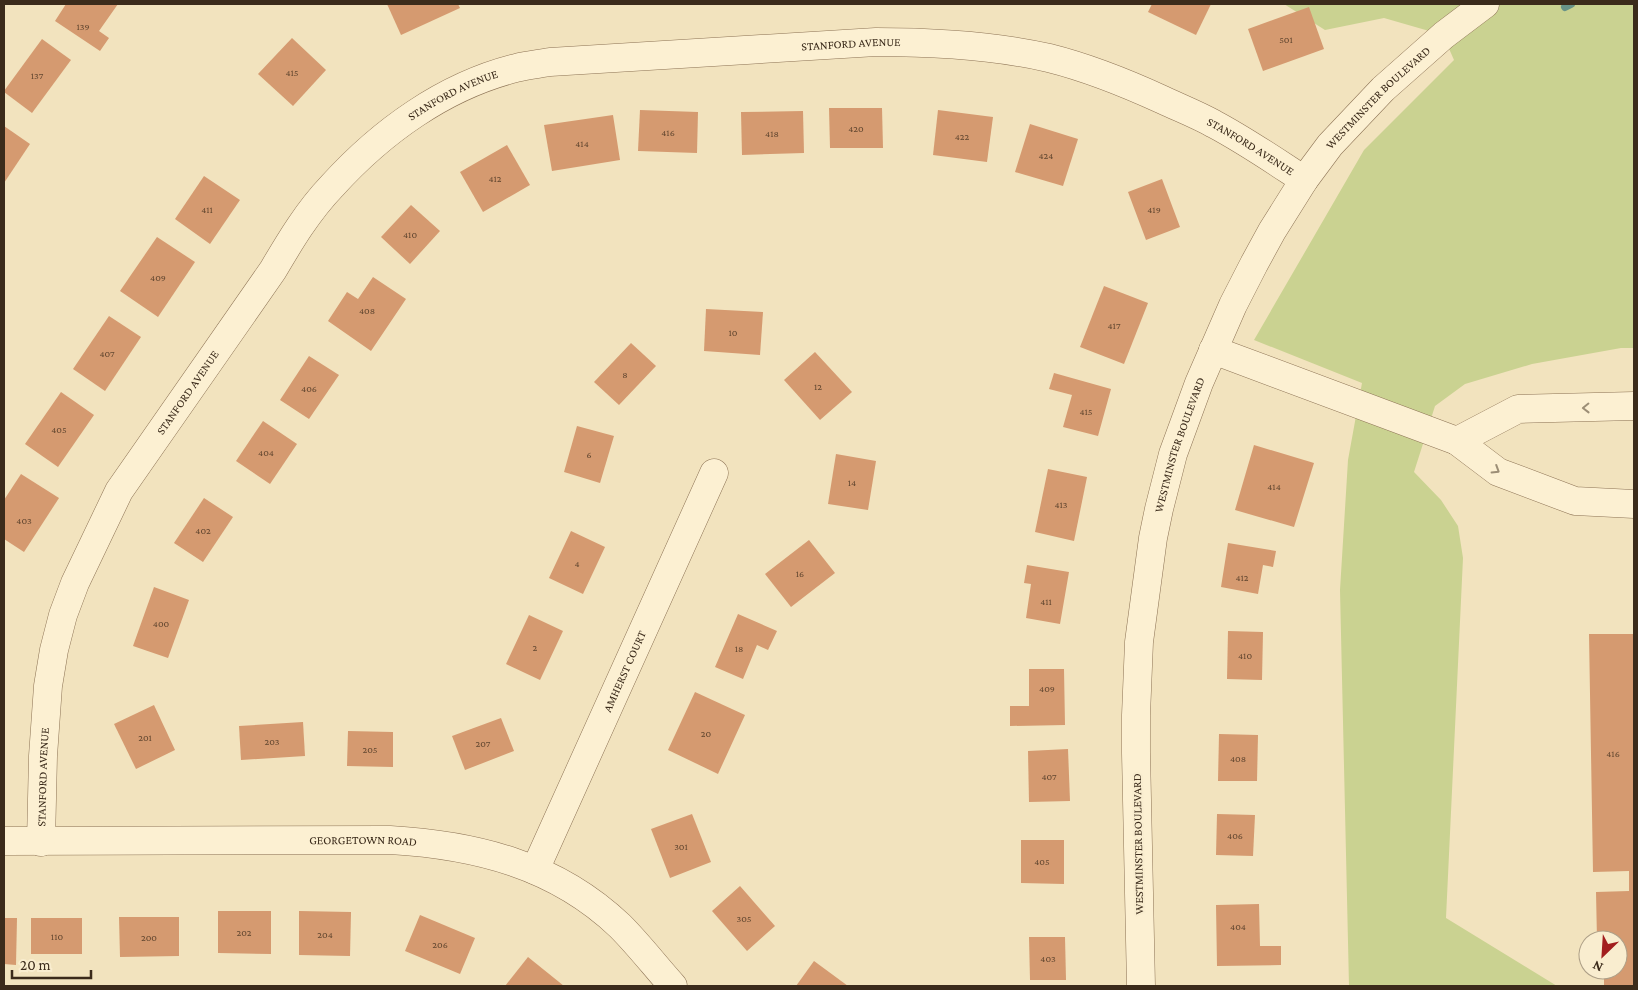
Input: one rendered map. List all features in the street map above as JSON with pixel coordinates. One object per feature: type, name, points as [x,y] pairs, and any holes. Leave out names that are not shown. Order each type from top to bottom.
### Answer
[{"type":"street","name":"WESTMINSTER BOULEVARD","points":[[1141,986],[1136,715],[1139,642],[1153,538],[1173,454],[1213,350],[1254,264],[1304,180],[1330,145],[1383,89],[1444,35],[1485,4]]},
{"type":"street","name":"STANFORD AVENUE","points":[[41,842],[45,719],[54,650],[63,615],[75,583],[119,491],[273,270],[290,241],[331,186],[376,143],[401,123],[454,90],[516,68],[550,62],[876,42],[921,42],[963,45],[1007,50],[1049,58],[1124,82],[1213,123],[1258,149],[1304,180]]},
{"type":"street","points":[[1213,350],[1457,441],[1498,472],[1575,502],[1634,504]]},
{"type":"street","points":[[1457,441],[1518,409],[1634,406]]},
{"type":"street","name":"AMHERST COURT","points":[[535,870],[714,473]]},
{"type":"street","name":"GEORGETOWN ROAD","points":[[4,842],[400,840],[428,842],[498,856],[535,870],[569,888],[597,907],[620,927],[672,986]]},
{"type":"green space","points":[[1284,4],[1634,4],[1634,348],[1621,348],[1532,364],[1465,384],[1435,406],[1414,472],[1441,500],[1458,526],[1463,558],[1446,918],[1557,986],[1349,986],[1340,590],[1348,460],[1362,383],[1254,340],[1364,150],[1454,60],[1443,35],[1384,18],[1325,30]]},
{"type":"building","points":[[66,4],[118,4],[99,31],[109,38],[100,51],[55,21]]},
{"type":"building","points":[[387,4],[458,4],[460,8],[401,35]]},
{"type":"building","points":[[1152,4],[1211,4],[1196,35],[1148,12]]},
{"type":"building","points":[[1309,7],[1324,49],[1263,71],[1248,29]]},
{"type":"building","points":[[292,38],[326,70],[293,106],[258,74]]},
{"type":"building","points":[[42,39],[71,60],[32,113],[4,91]]},
{"type":"building","points":[[829,108],[882,108],[883,148],[830,148]]},
{"type":"building","points":[[640,110],[698,112],[697,153],[638,151]]},
{"type":"building","points":[[938,110],[993,117],[987,162],[933,155]]},
{"type":"building","points":[[803,111],[804,153],[742,155],[741,112]]},
{"type":"building","points":[[613,115],[620,160],[552,171],[544,125]]},
{"type":"building","points":[[1030,124],[1078,139],[1063,186],[1015,172]]},
{"type":"building","points":[[4,126],[30,144],[4,183]]},
{"type":"building","points":[[507,145],[530,185],[483,212],[460,172]]},
{"type":"building","points":[[204,176],[240,200],[210,244],[175,219]]},
{"type":"building","points":[[1162,179],[1180,227],[1146,240],[1128,192]]},
{"type":"building","points":[[411,205],[440,231],[410,264],[381,237]]},
{"type":"building","points":[[157,237],[195,262],[158,317],[120,291]]},
{"type":"building","points":[[373,277],[406,299],[371,351],[328,321],[347,292],[358,299]]},
{"type":"building","points":[[1104,286],[1148,303],[1124,364],[1080,347]]},
{"type":"building","points":[[706,309],[763,312],[760,355],[704,351]]},
{"type":"building","points":[[109,316],[141,337],[105,391],[73,369]]},
{"type":"building","points":[[631,343],[656,366],[619,405],[594,382]]},
{"type":"building","points":[[815,352],[852,392],[820,420],[784,380]]},
{"type":"building","points":[[309,356],[339,375],[309,419],[280,400]]},
{"type":"building","points":[[1054,373],[1111,389],[1098,436],[1063,427],[1072,395],[1049,389]]},
{"type":"building","points":[[61,392],[94,415],[58,467],[25,444]]},
{"type":"building","points":[[263,421],[297,444],[270,484],[236,461]]},
{"type":"building","points":[[577,426],[614,436],[600,483],[564,472]]},
{"type":"building","points":[[1254,445],[1314,463],[1294,527],[1235,510]]},
{"type":"building","points":[[836,454],[876,461],[868,510],[828,504]]},
{"type":"building","points":[[1048,469],[1087,477],[1074,541],[1035,532]]},
{"type":"building","points":[[21,474],[59,498],[24,552],[4,539],[4,500]]},
{"type":"building","points":[[204,498],[233,517],[203,562],[174,543]]},
{"type":"building","points":[[571,531],[605,547],[583,594],[549,578]]},
{"type":"building","points":[[809,540],[835,573],[791,607],[765,574]]},
{"type":"building","points":[[1228,543],[1276,551],[1273,567],[1263,565],[1258,594],[1221,587]]},
{"type":"building","points":[[1027,565],[1069,572],[1060,624],[1026,618],[1031,584],[1024,583]]},
{"type":"building","points":[[154,587],[189,600],[168,658],[133,646]]},
{"type":"building","points":[[738,614],[777,631],[768,650],[757,645],[743,679],[715,667]]},
{"type":"building","points":[[529,615],[563,631],[540,680],[506,664]]},
{"type":"building","points":[[1228,631],[1263,632],[1262,680],[1227,679]]},
{"type":"building","points":[[1589,634],[1634,634],[1634,986],[1604,986],[1604,980],[1628,980],[1628,930],[1597,930],[1596,892],[1629,891],[1629,871],[1593,872]]},
{"type":"building","points":[[1029,669],[1064,669],[1065,725],[1010,726],[1010,706],[1029,706]]},
{"type":"building","points":[[695,692],[745,715],[718,774],[668,750]]},
{"type":"building","points":[[154,705],[175,750],[136,769],[114,724]]},
{"type":"building","points":[[501,718],[514,751],[465,770],[452,736]]},
{"type":"building","points":[[303,722],[305,756],[241,760],[239,726]]},
{"type":"building","points":[[348,731],[393,732],[393,767],[347,766]]},
{"type":"building","points":[[1219,734],[1258,735],[1257,781],[1218,781]]},
{"type":"building","points":[[1068,749],[1070,801],[1029,802],[1028,751]]},
{"type":"building","points":[[692,814],[711,862],[670,878],[651,829]]},
{"type":"building","points":[[1217,814],[1255,815],[1253,856],[1216,855]]},
{"type":"building","points":[[1021,840],[1064,840],[1064,884],[1021,883]]},
{"type":"building","points":[[740,886],[775,926],[747,951],[712,911]]},
{"type":"building","points":[[1259,904],[1260,946],[1281,946],[1281,965],[1217,966],[1216,905]]},
{"type":"building","points":[[218,911],[271,911],[271,954],[218,953]]},
{"type":"building","points":[[299,911],[351,912],[350,956],[299,955]]},
{"type":"building","points":[[420,915],[475,938],[460,974],[405,951]]},
{"type":"building","points":[[119,917],[179,917],[179,956],[120,957]]},
{"type":"building","points":[[4,918],[17,918],[16,965],[4,964]]},
{"type":"building","points":[[31,918],[82,918],[82,954],[31,954]]},
{"type":"building","points":[[1029,937],[1065,937],[1066,980],[1030,980]]},
{"type":"building","points":[[528,957],[564,986],[505,986]]},
{"type":"building","points":[[814,961],[848,986],[796,986]]},
{"type":"waterway","points":[[1565,7],[1571,4]]}]
